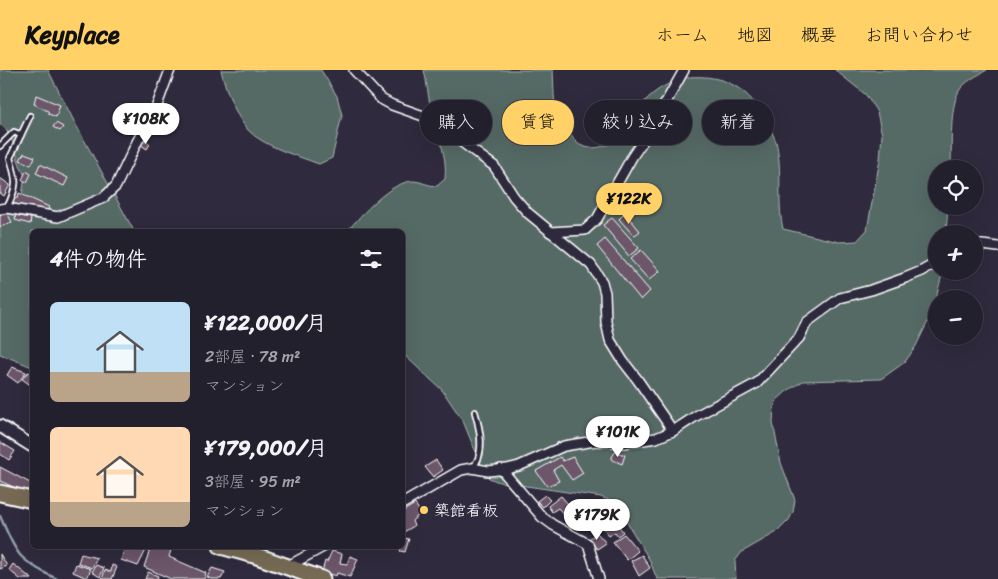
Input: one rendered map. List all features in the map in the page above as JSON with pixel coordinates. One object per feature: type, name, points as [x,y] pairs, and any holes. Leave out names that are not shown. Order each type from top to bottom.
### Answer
[{"type":"highway","points":[[0,493],[30,500]]},
{"type":"highway","points":[[231,549],[288,566],[322,579]]},
{"type":"street","points":[[4,208],[58,217],[103,198],[116,186],[137,142],[151,119],[170,70]]},
{"type":"street","points":[[354,70],[380,99],[429,118],[494,166],[514,197],[528,212],[591,265],[602,282],[605,294],[606,322],[610,340],[673,430]]},
{"type":"street","points":[[550,232],[585,230],[597,219],[632,157],[652,130],[684,70]]},
{"type":"street","points":[[983,245],[998,247]]},
{"type":"street","points":[[405,502],[461,470],[472,468],[488,471],[519,466],[564,446],[595,441],[624,443],[656,438],[757,383],[799,338],[807,322],[840,298],[871,290],[928,268]]},
{"type":"street","points":[[0,426],[30,445]]},
{"type":"street","points":[[501,469],[542,517],[588,544],[599,579]]},
{"type":"street","points":[[288,566],[319,549]]},
{"type":"lane","points":[[4,208],[13,194],[16,180],[10,158],[30,116]]},
{"type":"lane","points":[[0,146],[14,132],[21,135]]},
{"type":"lane","points":[[472,468],[477,463],[481,446],[475,412]]},
{"type":"green space","points":[[0,70],[48,70],[133,229],[30,229],[30,366],[0,354],[0,216],[20,208],[25,176],[9,135],[0,124]]},
{"type":"green space","points":[[221,70],[321,70],[337,96],[342,115],[332,158],[319,164],[282,150],[255,136],[248,130],[235,110]]},
{"type":"green space","points":[[424,70],[553,70],[554,100],[502,100],[502,145],[574,145],[574,139],[577,143],[588,148],[607,145],[692,145],[692,100],[646,100],[659,89],[681,78],[700,77],[716,79],[730,83],[752,100],[702,100],[702,145],[774,145],[774,138],[778,149],[783,229],[839,242],[857,241],[867,230],[880,159],[882,135],[877,112],[866,95],[835,70],[987,70],[968,82],[959,91],[952,118],[951,160],[928,160],[928,215],[947,215],[947,225],[928,225],[928,280],[941,280],[938,290],[928,290],[928,321],[916,346],[905,362],[881,379],[803,381],[777,400],[774,407],[773,423],[781,463],[795,500],[793,512],[789,520],[777,532],[742,552],[735,561],[736,579],[657,579],[649,559],[615,503],[601,497],[499,482],[489,478],[482,468],[463,421],[442,390],[405,356],[405,229],[349,229],[377,200],[405,182],[414,181],[437,186],[445,179],[441,145],[492,145],[492,100],[429,100]]},
{"type":"building","points":[[36,95],[60,105],[56,117],[34,104]]},
{"type":"building","points":[[56,123],[63,127],[60,131],[53,127]]},
{"type":"building","points":[[145,140],[150,144],[147,149],[141,145]]},
{"type":"building","points":[[24,153],[35,157],[31,165],[20,160]]},
{"type":"building","points":[[40,164],[68,178],[64,186],[36,173]]},
{"type":"building","points":[[26,171],[31,174],[27,182],[22,180]]},
{"type":"building","points":[[0,178],[10,185],[4,196],[0,193]]},
{"type":"building","points":[[19,193],[49,207],[47,213],[11,203],[14,198],[18,198]]},
{"type":"building","points":[[6,211],[12,222],[0,227],[0,214]]},
{"type":"building","points":[[16,213],[21,214],[20,216],[31,218],[30,224],[15,220]]},
{"type":"building","points":[[625,213],[640,231],[634,236],[619,219]]},
{"type":"building","points":[[612,218],[639,248],[629,256],[603,225]]},
{"type":"building","points":[[605,239],[650,291],[641,300],[597,246]]},
{"type":"building","points":[[641,250],[660,271],[649,280],[630,259]]},
{"type":"building","points":[[12,367],[26,372],[18,383],[7,375]]},
{"type":"building","points":[[28,372],[30,373],[30,385],[22,379]]},
{"type":"building","points":[[0,442],[15,451],[9,460],[0,454]]},
{"type":"building","points":[[615,452],[625,455],[622,464],[611,459]]},
{"type":"building","points":[[560,457],[563,461],[573,457],[583,473],[572,480],[561,465],[553,470],[559,481],[547,486],[536,471]]},
{"type":"building","points":[[436,460],[443,470],[433,477],[425,467]]},
{"type":"building","points":[[0,467],[30,483],[30,488],[27,493],[0,481]]},
{"type":"building","points":[[545,495],[550,500],[543,507],[537,501]]},
{"type":"building","points":[[561,496],[582,520],[575,527],[558,508],[552,512],[548,506]]},
{"type":"building","points":[[415,504],[421,513],[412,521],[414,526],[405,531],[405,510]]},
{"type":"building","points":[[607,508],[623,532],[618,536],[615,532],[609,536],[600,522],[604,520],[600,512]]},
{"type":"building","points":[[597,533],[606,543],[597,549],[589,539]]},
{"type":"building","points":[[624,534],[638,551],[627,560],[613,542]]},
{"type":"building","points":[[405,538],[409,539],[405,552],[400,551],[400,549],[405,549]]},
{"type":"building","points":[[124,549],[134,551],[135,549],[146,549],[138,566],[121,560]]},
{"type":"building","points":[[150,549],[168,549],[171,550],[169,557],[206,573],[204,579],[171,579],[144,567]]},
{"type":"building","points":[[332,551],[342,554],[340,563],[347,564],[350,556],[358,559],[350,577],[337,573],[336,576],[322,572],[325,561],[327,562]]},
{"type":"building","points":[[0,554],[7,566],[0,569]]},
{"type":"building","points":[[81,554],[97,558],[92,568],[78,563]]},
{"type":"building","points":[[642,555],[650,568],[639,576],[631,561]]},
{"type":"building","points":[[13,564],[32,579],[20,579],[9,570]]},
{"type":"building","points":[[76,564],[91,569],[87,578],[73,572]]},
{"type":"building","points":[[96,565],[104,568],[100,577],[92,572]]},
{"type":"building","points":[[112,565],[117,567],[112,579],[102,579],[105,570],[111,572]]},
{"type":"building","points":[[212,568],[225,572],[221,579],[207,577]]},
{"type":"building","points":[[148,572],[158,576],[157,579],[145,579]]},
{"type":"waterway","points":[[0,516],[11,541],[20,555],[32,565],[57,579]]},
{"type":"place","name":"築館看板","points":[[424,510]]}]
